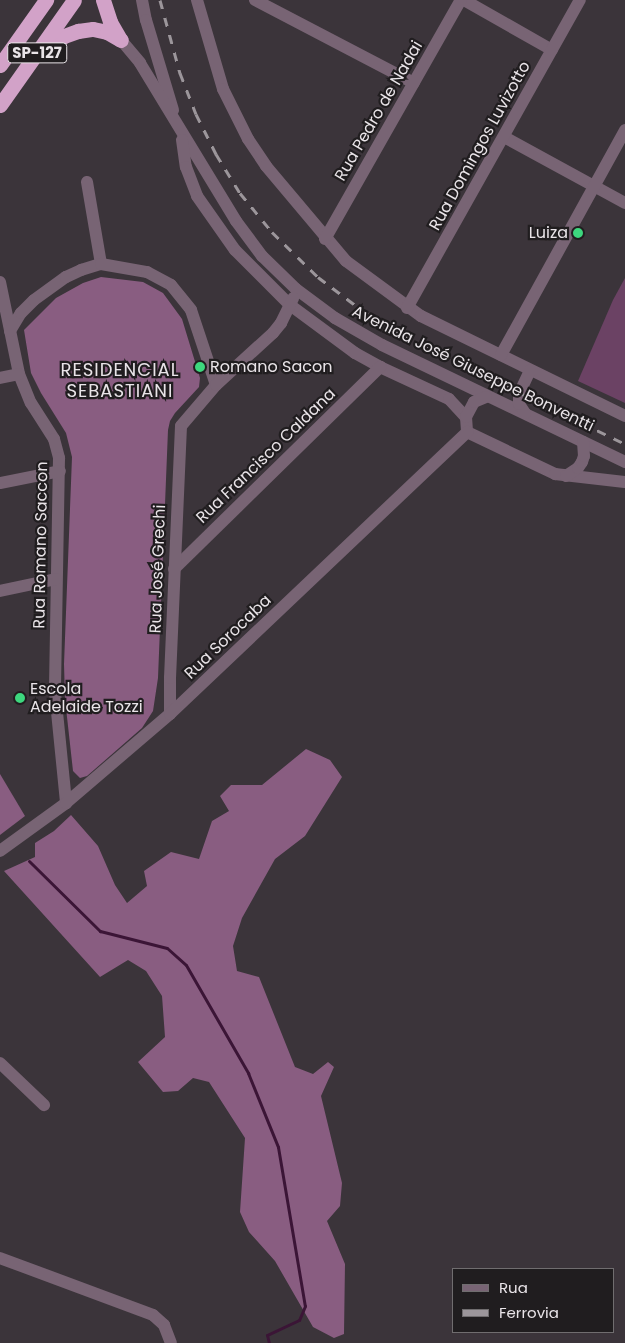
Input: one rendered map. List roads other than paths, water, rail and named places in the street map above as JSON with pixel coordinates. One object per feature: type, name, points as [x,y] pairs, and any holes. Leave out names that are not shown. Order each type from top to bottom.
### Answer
[{"type":"highway","name":"SP-127","points":[[0,65],[46,0]]},
{"type":"highway","name":"SP-127","points":[[0,105],[74,0]]},
{"type":"highway","points":[[103,0],[110,22],[121,40]]},
{"type":"highway","points":[[36,55],[64,36],[78,31],[93,29],[107,32],[121,40]]},
{"type":"street","points":[[142,0],[179,130]]},
{"type":"street","points":[[196,0],[223,89],[244,130],[266,166],[325,239],[346,261],[408,308],[625,416]]},
{"type":"street","points":[[255,0],[414,83]]},
{"type":"street","points":[[462,0],[552,50]]},
{"type":"street","name":"Rua Pedro de Nadai","points":[[325,239],[462,0]]},
{"type":"street","name":"Rua Domingos Luvizotto","points":[[408,308],[580,0]]},
{"type":"street","name":"Avenida José Giuseppe Bonventti","points":[[121,40],[140,62],[179,130],[248,238],[262,256],[296,289],[353,329],[486,397],[625,462]]},
{"type":"street","name":"Avenida José Giuseppe Bonventti","points":[[179,130],[186,167],[197,196],[235,250],[290,305],[342,344],[380,367],[449,399],[466,417]]},
{"type":"street","points":[[502,355],[625,130]]},
{"type":"street","points":[[504,137],[625,203]]},
{"type":"street","points":[[87,182],[101,264]]},
{"type":"street","points":[[10,331],[21,313],[51,287],[66,277],[101,264],[147,272],[171,285],[191,310],[216,386],[273,333],[281,323],[296,289]]},
{"type":"street","name":"Rua Romano Saccon","points":[[0,282],[19,374],[31,403],[58,448],[60,471],[56,579],[55,692],[66,803]]},
{"type":"street","name":"Rua Francisco Caldana","points":[[174,569],[380,367]]},
{"type":"street","points":[[525,414],[519,404],[519,394],[530,370]]},
{"type":"street","points":[[0,378],[19,374]]},
{"type":"street","name":"Rua José Grechi","points":[[170,714],[174,569],[181,426],[216,386]]},
{"type":"street","points":[[499,402],[519,394]]},
{"type":"street","points":[[486,397],[474,402],[466,417],[467,432],[545,471],[566,476],[625,482]]},
{"type":"street","name":"Rua Sorocaba","points":[[0,850],[66,803],[170,714],[467,432]]},
{"type":"street","points":[[566,476],[578,468],[582,462],[584,456],[583,442]]},
{"type":"street","points":[[0,483],[60,471]]},
{"type":"street","points":[[0,591],[56,579]]},
{"type":"street","points":[[0,1063],[44,1105]]},
{"type":"street","points":[[0,1258],[153,1316],[164,1325],[170,1340]]},
{"type":"waterway","points":[[29,861],[100,931],[167,948],[186,965],[248,1073],[278,1147],[305,1306],[299,1320],[267,1335],[269,1343]]},
{"type":"railway","points":[[160,0],[180,73],[196,114],[216,154],[240,193],[272,232],[318,277],[375,320],[403,336],[625,444]]},
{"type":"place","name":"Luiza","points":[[578,233]]},
{"type":"place","name":"Romano Sacon","points":[[200,367]]},
{"type":"place","name":"Escola Adelaide Tozzi","points":[[20,698]]},
{"type":"district","name":"RESIDENCIAL SEBASTIANI","points":[[120,381]]}]
